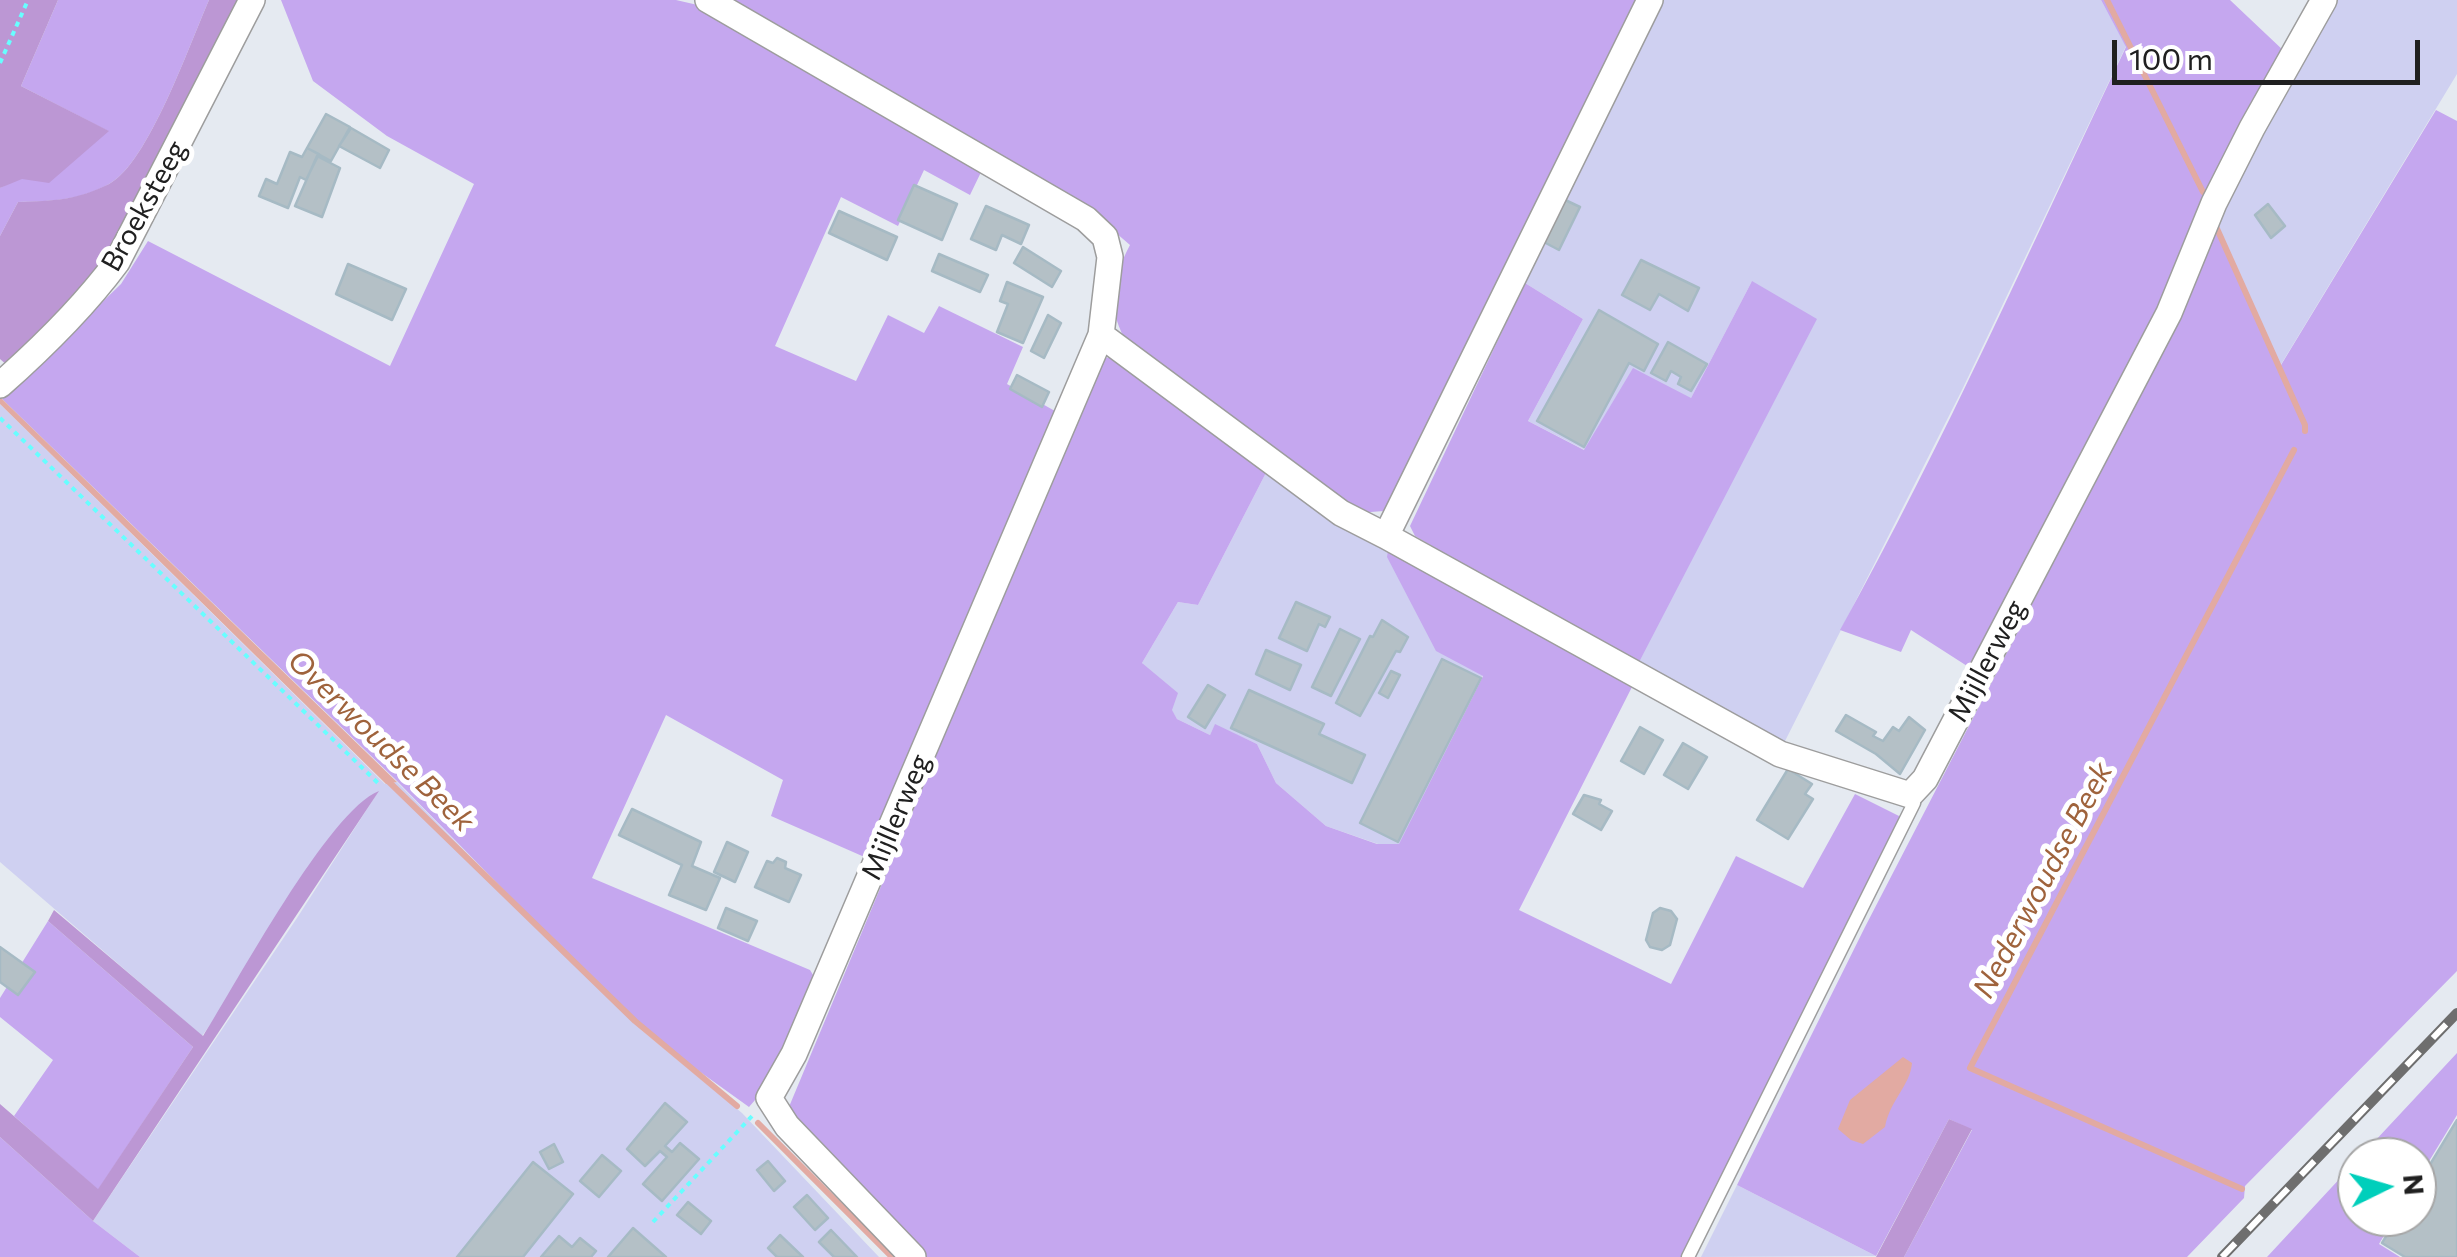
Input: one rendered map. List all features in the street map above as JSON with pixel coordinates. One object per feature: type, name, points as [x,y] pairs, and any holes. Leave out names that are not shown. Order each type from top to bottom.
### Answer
[{"type":"street","name":"Broeksteeg","points":[[0,384],[53,338],[117,262],[252,0]]},
{"type":"street","name":"Mijllerweg","points":[[708,0],[1086,220],[1105,237],[1110,257],[1101,336],[794,1054],[770,1098],[787,1126],[913,1257]]},
{"type":"street","points":[[1386,536],[1650,0]]},
{"type":"street","name":"Mijllerweg","points":[[1910,795],[1925,780],[2170,314],[2214,203],[2324,0]]},
{"type":"street","points":[[1101,336],[1341,513],[1780,754],[1910,795]]},
{"type":"lane","points":[[1688,1257],[1914,803],[1910,795]]},
{"type":"path","points":[[0,64],[28,0]]},
{"type":"path","points":[[0,418],[379,784]]},
{"type":"path","points":[[653,1222],[758,1110]]},
{"type":"shaded area","points":[[0,0],[58,0],[21,86],[109,131],[49,183],[22,179],[0,188]]},
{"type":"shaded area","points":[[58,0],[209,0],[167,101],[124,172],[109,184],[76,197],[18,202],[0,236],[0,188],[108,131],[21,86]]},
{"type":"shaded area","points":[[209,0],[249,0],[108,270],[8,366],[0,359],[0,236],[18,202],[86,193],[109,184],[124,172],[167,101]]},
{"type":"shaded area","points":[[281,0],[676,0],[715,9],[983,168],[970,195],[924,170],[898,226],[841,197],[775,346],[856,381],[888,315],[924,333],[939,306],[1023,347],[1007,384],[1062,415],[869,859],[771,816],[783,780],[666,715],[592,878],[810,970],[818,983],[773,1079],[749,1107],[639,1028],[397,781],[2,399],[121,284],[148,241],[390,366],[474,184],[387,136],[313,81]]},
{"type":"shaded area","points":[[725,0],[1641,0],[1389,507],[1384,511],[1357,513],[1125,339],[1115,315],[1114,292],[1130,245],[1101,220]]},
{"type":"shaded area","points":[[1662,0],[2101,0],[2126,46],[1961,392],[1782,747],[1637,666],[1752,281],[1691,398],[1585,450],[1528,421],[1583,319],[1525,283],[1523,266],[1578,175]]},
{"type":"shaded area","points":[[2101,0],[2230,0],[2285,52],[1978,673],[1911,630],[1901,652],[1840,630],[1952,414],[2126,47]]},
{"type":"shaded area","points":[[2334,0],[2457,0],[2457,74],[2280,366],[2213,220]]},
{"type":"shaded area","points":[[2436,110],[2457,121],[2457,971],[2245,1186],[2244,1198],[2187,1257],[1904,1257],[1972,1130],[1949,1119],[1876,1256],[1737,1185],[1865,927],[2166,345],[2213,220],[2281,365]]},
{"type":"shaded area","points":[[1752,281],[1817,319],[1637,666],[1415,536],[1410,526],[1525,283],[1583,319],[1528,421],[1584,450],[1633,368],[1691,398]]},
{"type":"shaded area","points":[[1115,356],[1270,465],[1198,605],[1178,602],[1142,663],[1178,693],[1172,710],[1177,719],[1210,735],[1215,724],[1257,744],[1276,783],[1326,826],[1377,844],[1399,844],[1483,676],[1436,651],[1387,557],[1389,545],[1635,681],[1519,910],[1671,984],[1736,856],[1803,888],[1855,794],[1903,818],[1684,1257],[926,1257],[786,1114],[1101,359]]},
{"type":"shaded area","points":[[0,397],[397,782],[386,784],[0,404]]},
{"type":"shaded area","points":[[0,404],[385,784],[397,782],[639,1028],[742,1113],[879,1257],[140,1257],[93,1221],[378,792],[202,1036],[0,862]]},
{"type":"shaded area","points":[[1270,465],[1389,545],[1483,675],[1399,845],[1378,844],[1326,826],[1276,783],[1257,744],[1215,725],[1210,735],[1177,719],[1142,663],[1178,602],[1198,605]]},
{"type":"shaded area","points":[[379,791],[93,1221],[0,1137],[0,1104],[98,1189],[193,1047],[48,921],[54,910],[203,1036],[310,863],[358,805]]},
{"type":"shaded area","points":[[48,921],[193,1047],[98,1190],[14,1116],[53,1060],[0,1017],[0,998]]},
{"type":"shaded area","points":[[2457,1053],[2457,1115],[2437,1148],[2437,1137],[2379,1137]]},
{"type":"shaded area","points":[[1903,1057],[1912,1063],[1910,1071],[1885,1127],[1863,1144],[1851,1140],[1838,1129],[1850,1100]]},
{"type":"shaded area","points":[[1949,1119],[1972,1129],[1904,1257],[1876,1257]]},
{"type":"shaded area","points":[[0,1137],[93,1221],[140,1257],[0,1257]]},
{"type":"shaded area","points":[[2337,1182],[2337,1237],[2383,1237],[2379,1244],[2400,1257],[2267,1257]]},
{"type":"shaded area","points":[[1737,1185],[1876,1256],[1701,1257]]},
{"type":"building","points":[[326,114],[350,127],[331,161],[307,148]]},
{"type":"building","points":[[351,128],[389,150],[380,168],[339,146]]},
{"type":"building","points":[[307,148],[319,154],[306,180],[300,177],[288,208],[259,196],[266,179],[277,184],[290,152],[302,157]]},
{"type":"building","points":[[317,156],[340,168],[322,217],[295,206]]},
{"type":"building","points":[[914,185],[957,204],[942,240],[898,220]]},
{"type":"building","points":[[1561,198],[1580,207],[1559,250],[1540,240]]},
{"type":"building","points":[[2268,204],[2285,226],[2271,238],[2255,215]]},
{"type":"building","points":[[986,206],[1029,225],[1021,244],[1002,235],[996,250],[971,239]]},
{"type":"building","points":[[839,211],[897,237],[887,260],[829,233]]},
{"type":"building","points":[[1023,247],[1061,271],[1052,287],[1014,263]]},
{"type":"building","points":[[939,254],[988,275],[980,292],[932,271]]},
{"type":"building","points":[[1641,260],[1699,288],[1688,311],[1659,294],[1650,310],[1622,295]]},
{"type":"building","points":[[348,264],[406,289],[392,320],[336,294]]},
{"type":"building","points":[[1007,282],[1043,297],[1023,343],[997,332],[1008,304],[1000,301]]},
{"type":"building","points":[[1599,310],[1658,344],[1644,371],[1629,363],[1584,447],[1537,421]]},
{"type":"building","points":[[1048,315],[1061,323],[1044,358],[1031,351]]},
{"type":"building","points":[[1668,342],[1707,364],[1691,391],[1678,384],[1681,377],[1671,371],[1666,381],[1651,373]]},
{"type":"building","points":[[1017,375],[1049,392],[1042,407],[1010,389]]},
{"type":"building","points":[[1296,602],[1330,617],[1325,627],[1319,624],[1307,651],[1279,638]]},
{"type":"building","points":[[1382,620],[1408,637],[1360,716],[1336,703]]},
{"type":"building","points":[[1340,629],[1360,639],[1331,696],[1312,687]]},
{"type":"building","points":[[1266,650],[1301,665],[1290,690],[1256,674]]},
{"type":"building","points":[[1442,659],[1481,678],[1398,842],[1360,823]]},
{"type":"building","points":[[1391,671],[1400,675],[1388,698],[1379,693]]},
{"type":"building","points":[[1208,685],[1225,695],[1205,728],[1188,717]]},
{"type":"building","points":[[1249,690],[1324,724],[1319,734],[1365,755],[1352,783],[1231,728]]},
{"type":"building","points":[[1846,715],[1876,732],[1873,736],[1883,741],[1893,727],[1899,731],[1909,717],[1925,730],[1900,774],[1876,754],[1836,731]]},
{"type":"building","points":[[1640,727],[1663,740],[1644,774],[1621,761]]},
{"type":"building","points":[[1683,743],[1707,757],[1688,789],[1664,775]]},
{"type":"building","points":[[1788,769],[1812,784],[1805,794],[1813,799],[1788,839],[1757,820]]},
{"type":"building","points":[[1584,795],[1601,800],[1599,804],[1612,811],[1601,830],[1573,814]]},
{"type":"building","points":[[632,809],[701,842],[692,866],[720,878],[706,910],[669,895],[682,865],[619,835]]},
{"type":"building","points":[[727,842],[748,852],[735,882],[714,872]]},
{"type":"building","points":[[777,858],[786,862],[785,868],[801,875],[789,902],[755,887],[767,861],[773,863]]},
{"type":"building","points":[[726,908],[757,921],[748,941],[718,928]]},
{"type":"building","points":[[1660,908],[1671,911],[1677,919],[1670,945],[1662,950],[1650,947],[1646,940],[1653,913]]},
{"type":"building","points":[[0,947],[35,972],[18,995],[0,982]]},
{"type":"building","points":[[665,1103],[687,1122],[665,1146],[672,1152],[680,1143],[699,1159],[662,1201],[643,1184],[667,1157],[660,1151],[645,1166],[627,1149]]},
{"type":"building","points":[[2457,1120],[2457,1257],[2405,1257],[2382,1243],[2386,1237],[2437,1237],[2437,1153]]},
{"type":"building","points":[[554,1144],[563,1162],[549,1169],[540,1152]]},
{"type":"building","points":[[602,1155],[621,1171],[599,1197],[580,1181]]},
{"type":"building","points":[[768,1161],[785,1181],[774,1191],[757,1170]]},
{"type":"building","points":[[533,1162],[573,1194],[523,1257],[457,1257]]},
{"type":"building","points":[[807,1195],[828,1218],[815,1230],[794,1207]]},
{"type":"building","points":[[688,1202],[711,1221],[701,1234],[677,1215]]},
{"type":"building","points":[[633,1228],[666,1257],[608,1257]]},
{"type":"building","points":[[831,1230],[857,1257],[834,1257],[819,1242]]},
{"type":"building","points":[[780,1235],[803,1257],[777,1257],[768,1248]]},
{"type":"building","points":[[559,1236],[572,1247],[580,1238],[596,1251],[591,1257],[541,1257]]},
{"type":"waterway","name":"Nederwoudse Beek","points":[[2107,0],[2203,192]]},
{"type":"waterway","name":"Nederwoudse Beek","points":[[2214,222],[2305,431]]},
{"type":"waterway","name":"Nederwoudse Beek","points":[[2242,1189],[1970,1068],[2294,450]]},
{"type":"waterway","name":"Overwoudse Beek","points":[[387,780],[635,1021],[737,1106]]},
{"type":"waterway","name":"Overwoudse Beek","points":[[758,1123],[892,1257]]},
{"type":"railway","points":[[2222,1257],[2457,1013]]}]
